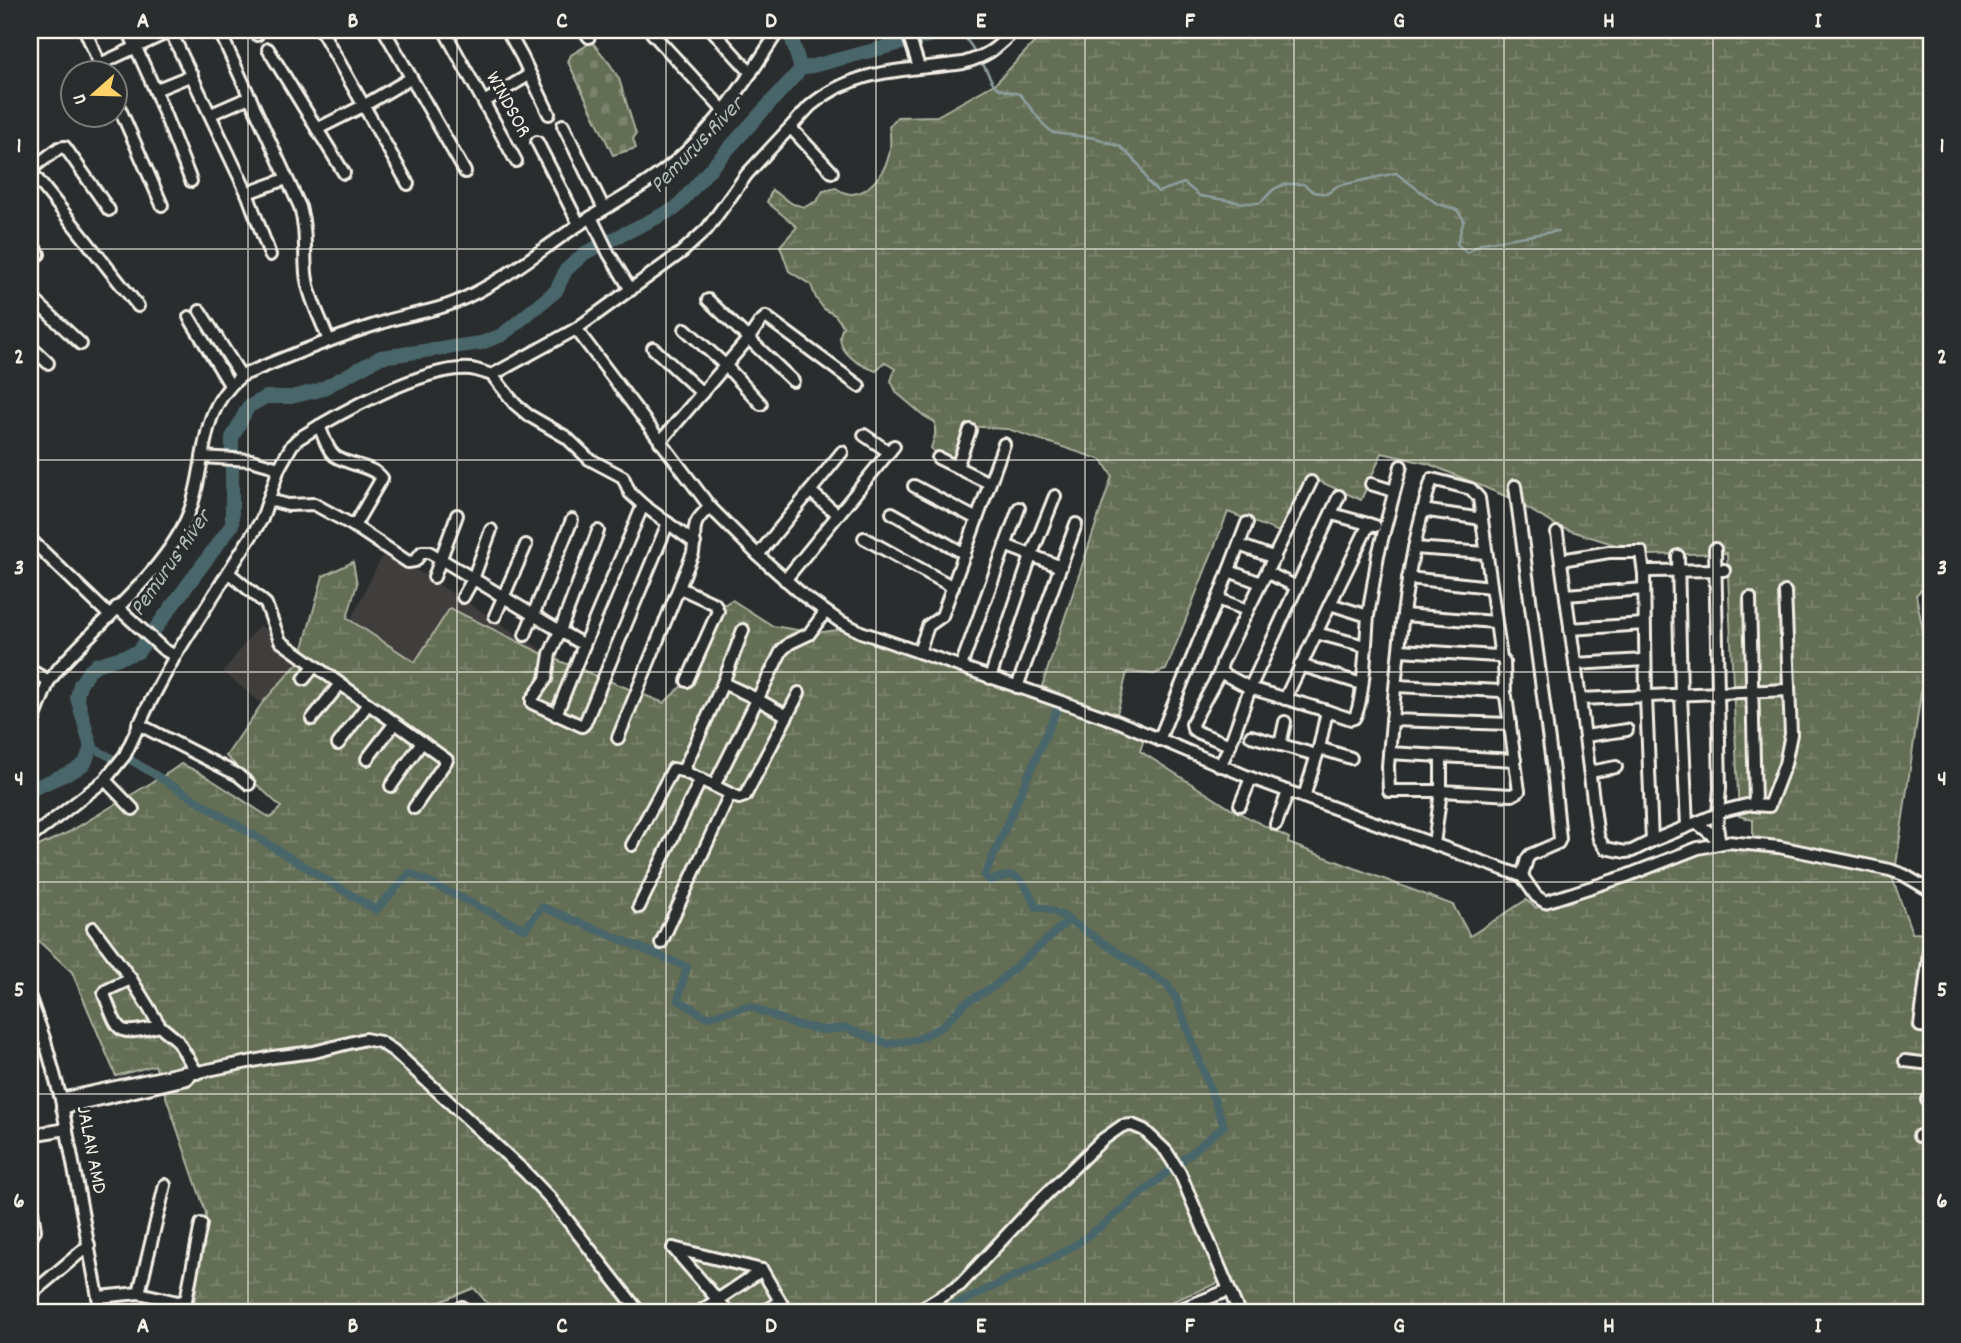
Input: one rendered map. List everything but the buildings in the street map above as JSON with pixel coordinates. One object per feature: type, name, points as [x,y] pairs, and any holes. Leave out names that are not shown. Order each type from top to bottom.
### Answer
[{"type":"street","points":[[85,30],[98,60]]},
{"type":"street","points":[[128,30],[191,181]]},
{"type":"street","points":[[117,60],[171,30],[247,193],[270,255]]},
{"type":"street","points":[[219,30],[300,207],[305,224],[308,282],[329,341]]},
{"type":"street","points":[[321,30],[408,184]]},
{"type":"street","points":[[384,30],[465,172]]},
{"type":"street","name":"WINDSOR","points":[[444,30],[516,162]]},
{"type":"street","points":[[507,30],[523,57],[549,114]]},
{"type":"street","points":[[712,30],[751,73]]},
{"type":"street","points":[[30,729],[49,681],[65,660],[146,579],[183,528],[200,475],[208,425],[214,409],[230,384],[241,376],[329,341],[396,318],[455,303],[505,275],[579,224],[652,179],[678,159],[724,111],[779,30]]},
{"type":"street","points":[[907,30],[919,67]]},
{"type":"street","points":[[492,375],[576,329],[682,252],[701,235],[747,174],[810,106],[837,87],[878,73],[954,64],[978,58],[993,51],[1015,30]]},
{"type":"street","points":[[652,33],[724,111]]},
{"type":"street","points":[[268,49],[344,173]]},
{"type":"street","points":[[155,90],[192,75]]},
{"type":"street","points":[[484,102],[529,75]]},
{"type":"street","points":[[317,129],[365,106],[411,78]]},
{"type":"street","points":[[211,114],[250,97]]},
{"type":"street","points":[[563,125],[604,209]]},
{"type":"street","points":[[791,128],[832,172]]},
{"type":"street","points":[[129,130],[162,205]]},
{"type":"street","points":[[537,142],[579,224]]},
{"type":"street","points":[[109,210],[65,147],[53,152],[30,170],[138,306]]},
{"type":"street","points":[[247,193],[286,179]]},
{"type":"street","points":[[591,217],[631,290]]},
{"type":"street","points":[[30,242],[39,254]]},
{"type":"street","points":[[30,296],[81,344]]},
{"type":"street","points":[[708,300],[793,382]]},
{"type":"street","points":[[200,311],[241,376]]},
{"type":"street","points":[[189,317],[230,384]]},
{"type":"street","points":[[660,442],[760,322],[768,318],[859,386]]},
{"type":"street","points":[[576,329],[710,507],[785,580],[825,612],[861,632],[1108,718],[1251,778],[1522,876],[1536,896],[1545,902],[1720,842],[1779,847],[1890,870],[1931,891]]},
{"type":"street","points":[[685,329],[725,365],[761,404]]},
{"type":"street","points":[[30,346],[48,363]]},
{"type":"street","points":[[653,348],[702,393]]},
{"type":"street","points":[[30,838],[105,780],[122,759],[175,656],[262,519],[279,468],[292,445],[319,426],[358,405],[413,380],[469,369],[492,375],[514,404],[566,437],[589,459],[623,477],[630,492],[643,505],[694,537]]},
{"type":"street","points":[[319,426],[334,456],[376,472],[382,478],[354,526]]},
{"type":"street","points":[[957,467],[970,430]]},
{"type":"street","points":[[785,580],[892,449],[864,435]]},
{"type":"street","points":[[919,652],[928,626],[942,616],[1004,444]]},
{"type":"street","points":[[758,555],[842,452]]},
{"type":"street","points":[[202,457],[251,460],[279,468]]},
{"type":"street","points":[[938,458],[989,483]]},
{"type":"street","points":[[1220,672],[1250,688],[1354,718],[1358,713],[1368,616],[1384,528],[1401,466]]},
{"type":"street","points":[[1432,478],[1471,489],[1479,498],[1482,519],[1495,622],[1504,662],[1505,694],[1519,791],[1515,794],[1389,791],[1389,753],[1408,578],[1422,510],[1432,478]]},
{"type":"street","points":[[1230,745],[1197,732],[1192,723],[1220,672],[1247,610],[1268,573],[1311,482]]},
{"type":"street","points":[[1371,484],[1394,491]]},
{"type":"street","points":[[914,486],[977,519]]},
{"type":"street","points":[[1515,486],[1560,839],[1558,843],[1530,855],[1522,876]]},
{"type":"street","points":[[810,491],[838,515]]},
{"type":"street","points":[[990,678],[1031,556],[1055,495]]},
{"type":"street","points":[[1220,766],[1250,688],[1339,496]]},
{"type":"street","points":[[269,500],[288,505],[314,504],[354,526],[408,562],[413,562],[425,551],[584,645]]},
{"type":"street","points":[[556,715],[643,505]]},
{"type":"street","points":[[618,738],[693,553],[696,521],[710,507]]},
{"type":"street","points":[[961,666],[1019,508]]},
{"type":"street","points":[[1422,510],[1482,519]]},
{"type":"street","points":[[892,513],[965,554]]},
{"type":"street","points":[[1332,513],[1384,528]]},
{"type":"street","points":[[435,577],[457,514]]},
{"type":"street","points":[[526,635],[572,520]]},
{"type":"street","points":[[598,531],[550,654],[546,679],[532,701],[533,705],[579,726],[585,723],[668,523]]},
{"type":"street","points":[[1159,740],[1247,523]]},
{"type":"street","points":[[1017,687],[1076,524]]},
{"type":"street","points":[[1285,699],[1369,524]]},
{"type":"street","points":[[463,597],[473,579],[491,530]]},
{"type":"street","points":[[1557,533],[1597,830],[1601,845],[1605,849],[1633,851],[1735,807],[1769,806],[1785,764],[1791,734],[1785,592]]},
{"type":"street","points":[[864,538],[953,587]]},
{"type":"street","points":[[30,539],[113,611],[175,656]]},
{"type":"street","points":[[495,616],[526,545]]},
{"type":"street","points":[[1005,545],[1060,567]]},
{"type":"street","points":[[1239,545],[1275,558]]},
{"type":"street","points":[[1414,548],[1486,553]]},
{"type":"street","points":[[1715,549],[1720,570],[1720,842]]},
{"type":"street","points":[[1561,560],[1609,552],[1641,552],[1644,574],[1652,841]]},
{"type":"street","points":[[1678,556],[1681,695],[1692,824]]},
{"type":"street","points":[[1644,574],[1649,571],[1720,570]]},
{"type":"street","points":[[1229,571],[1261,583]]},
{"type":"street","points":[[229,573],[265,604],[280,641],[447,760],[415,808]]},
{"type":"street","points":[[1268,573],[1297,587]]},
{"type":"street","points":[[1408,578],[1490,587]]},
{"type":"street","points":[[680,588],[715,604],[718,611],[687,681]]},
{"type":"street","points":[[1566,595],[1644,589]]},
{"type":"street","points":[[1750,597],[1753,805]]},
{"type":"street","points":[[1218,599],[1247,610]]},
{"type":"street","points":[[1330,604],[1368,616]]},
{"type":"street","points":[[714,786],[782,650],[809,634],[825,612]]},
{"type":"street","points":[[1403,615],[1495,622]]},
{"type":"street","points":[[1570,629],[1644,624]]},
{"type":"street","points":[[683,771],[723,683],[743,630]]},
{"type":"street","points":[[1316,633],[1365,646]]},
{"type":"street","points":[[1399,650],[1501,658]]},
{"type":"street","points":[[1575,664],[1645,660]]},
{"type":"street","points":[[1300,665],[1362,684]]},
{"type":"street","points":[[304,679],[314,666]]},
{"type":"street","points":[[30,670],[49,681]]},
{"type":"street","points":[[723,683],[787,716]]},
{"type":"street","points":[[312,719],[340,684]]},
{"type":"street","points":[[1396,686],[1501,691],[1505,694]]},
{"type":"street","points":[[1580,699],[1789,690]]},
{"type":"street","points":[[632,845],[673,769],[683,771],[739,798],[745,796],[799,692]]},
{"type":"street","points":[[338,744],[368,704]]},
{"type":"street","points":[[1304,797],[1327,711]]},
{"type":"street","points":[[1392,720],[1510,724]]},
{"type":"street","points":[[1280,745],[1285,722]]},
{"type":"street","points":[[367,759],[395,723]]},
{"type":"street","points":[[138,724],[238,775],[249,784]]},
{"type":"street","points":[[1585,736],[1627,730]]},
{"type":"street","points":[[1251,736],[1280,745],[1352,758]]},
{"type":"street","points":[[391,786],[422,742]]},
{"type":"street","points":[[1389,753],[1515,760]]},
{"type":"street","points":[[1434,844],[1441,791],[1441,756]]},
{"type":"street","points":[[1590,772],[1616,767]]},
{"type":"street","points":[[1240,805],[1251,778]]},
{"type":"street","points":[[639,907],[701,779]]},
{"type":"street","points":[[105,780],[133,809]]},
{"type":"street","points":[[1276,824],[1288,792]]},
{"type":"street","points":[[661,943],[730,794]]},
{"type":"street","points":[[1692,824],[1720,842]]},
{"type":"street","points":[[93,928],[131,979],[160,1026],[177,1040],[195,1073]]},
{"type":"street","points":[[1931,938],[1920,1026],[1931,1027]]},
{"type":"street","points":[[131,979],[104,994],[118,1028],[126,1032],[160,1026]]},
{"type":"street","name":"JALAN AMD","points":[[30,998],[45,1041],[67,1129],[99,1297],[98,1313]]},
{"type":"street","points":[[61,1104],[185,1072],[195,1073],[273,1057],[314,1052],[365,1039],[380,1042],[394,1051],[550,1198],[640,1313]]},
{"type":"street","points":[[1905,1061],[1931,1064]]},
{"type":"street","points":[[914,1313],[960,1285],[1031,1209],[1094,1148],[1114,1130],[1126,1125],[1138,1126],[1144,1130],[1172,1160],[1239,1313]]},
{"type":"street","points":[[30,1135],[67,1129]]},
{"type":"street","points":[[1919,1136],[1931,1137]]},
{"type":"street","points":[[139,1293],[165,1185]]},
{"type":"street","points":[[30,1198],[35,1230],[30,1240]]},
{"type":"street","points":[[99,1297],[139,1293],[178,1302],[186,1300],[201,1224]]},
{"type":"street","points":[[30,1295],[89,1245]]},
{"type":"street","points":[[729,1313],[673,1248],[762,1270],[787,1313]]},
{"type":"street","points":[[698,1313],[762,1270]]},
{"type":"street","points":[[1171,1313],[1229,1290]]},
{"type":"street","points":[[761,1313],[780,1302]]},
{"type":"shaded area","points":[[385,550],[545,652],[545,678],[513,725],[351,619]]},
{"type":"shaded area","points":[[259,625],[304,652],[266,707],[223,672]]},
{"type":"green space","points":[[1046,30],[1931,30],[1931,580],[1916,595],[1927,651],[1896,865],[1753,839],[1753,820],[1739,816],[1727,553],[1648,555],[1559,527],[1510,498],[1429,464],[1382,453],[1361,500],[1312,478],[1282,533],[1228,512],[1166,670],[1154,674],[1127,672],[1116,718],[1042,686],[1112,476],[1102,460],[1008,429],[969,427],[958,452],[950,462],[939,458],[931,448],[935,422],[897,393],[891,381],[895,369],[884,362],[876,371],[858,363],[848,354],[841,343],[843,326],[835,315],[824,309],[811,285],[789,271],[780,246],[797,227],[767,202],[772,190],[793,204],[805,207],[817,201],[823,191],[836,188],[845,193],[861,192],[874,183],[887,162],[889,127],[897,117],[937,116],[996,83]]},
{"type":"green space","points":[[592,42],[619,79],[636,134],[633,139],[636,148],[613,155],[568,62],[571,55]]},
{"type":"green space","points":[[353,562],[357,584],[347,618],[415,662],[450,608],[547,656],[664,703],[690,678],[717,609],[732,600],[773,626],[815,633],[845,629],[1145,736],[1140,751],[1231,809],[1289,838],[1288,843],[1453,905],[1470,936],[1526,900],[1536,908],[1714,848],[1740,843],[1892,877],[1912,933],[1931,934],[1931,1313],[1494,1313],[1491,1308],[1478,1313],[1244,1313],[1230,1278],[1144,1313],[496,1313],[474,1288],[413,1313],[193,1313],[206,1213],[155,1065],[116,1076],[72,972],[30,933],[30,850],[69,832],[181,764],[271,818],[281,807],[226,756],[263,702],[299,662],[323,576]]},
{"type":"waterway","points":[[789,30],[801,69]]},
{"type":"waterway","name":"Pemurus River","points":[[30,790],[85,763],[91,747],[77,697],[80,684],[96,665],[138,652],[232,525],[232,438],[248,407],[266,397],[291,397],[320,390],[381,357],[481,343],[502,335],[556,291],[566,270],[585,253],[676,208],[801,69],[952,30]]},
{"type":"waterway","points":[[960,30],[978,56]]},
{"type":"waterway","points":[[981,61],[994,85],[1002,90],[1020,94],[1053,133],[1096,138],[1121,147],[1140,166],[1148,182],[1158,192],[1184,183],[1200,196],[1260,203],[1274,189],[1285,184],[1303,184],[1314,192],[1327,194],[1337,186],[1396,173],[1436,203],[1457,210],[1464,220],[1457,244],[1467,253],[1482,243],[1558,231]]},
{"type":"waterway","points":[[938,1313],[1053,1258],[1078,1243],[1224,1126],[1176,998],[1167,985],[1063,916],[1046,908],[1037,908],[1025,886],[1017,878],[1007,876],[990,881],[985,875],[1058,707]]},
{"type":"waterway","points":[[91,747],[116,760],[126,757],[376,910],[410,873],[525,929],[542,907],[687,967],[678,1000],[707,1017],[749,1006],[793,1024],[822,1030],[845,1028],[888,1044],[915,1040],[942,1027],[965,1003],[993,987],[1069,920]]}]
